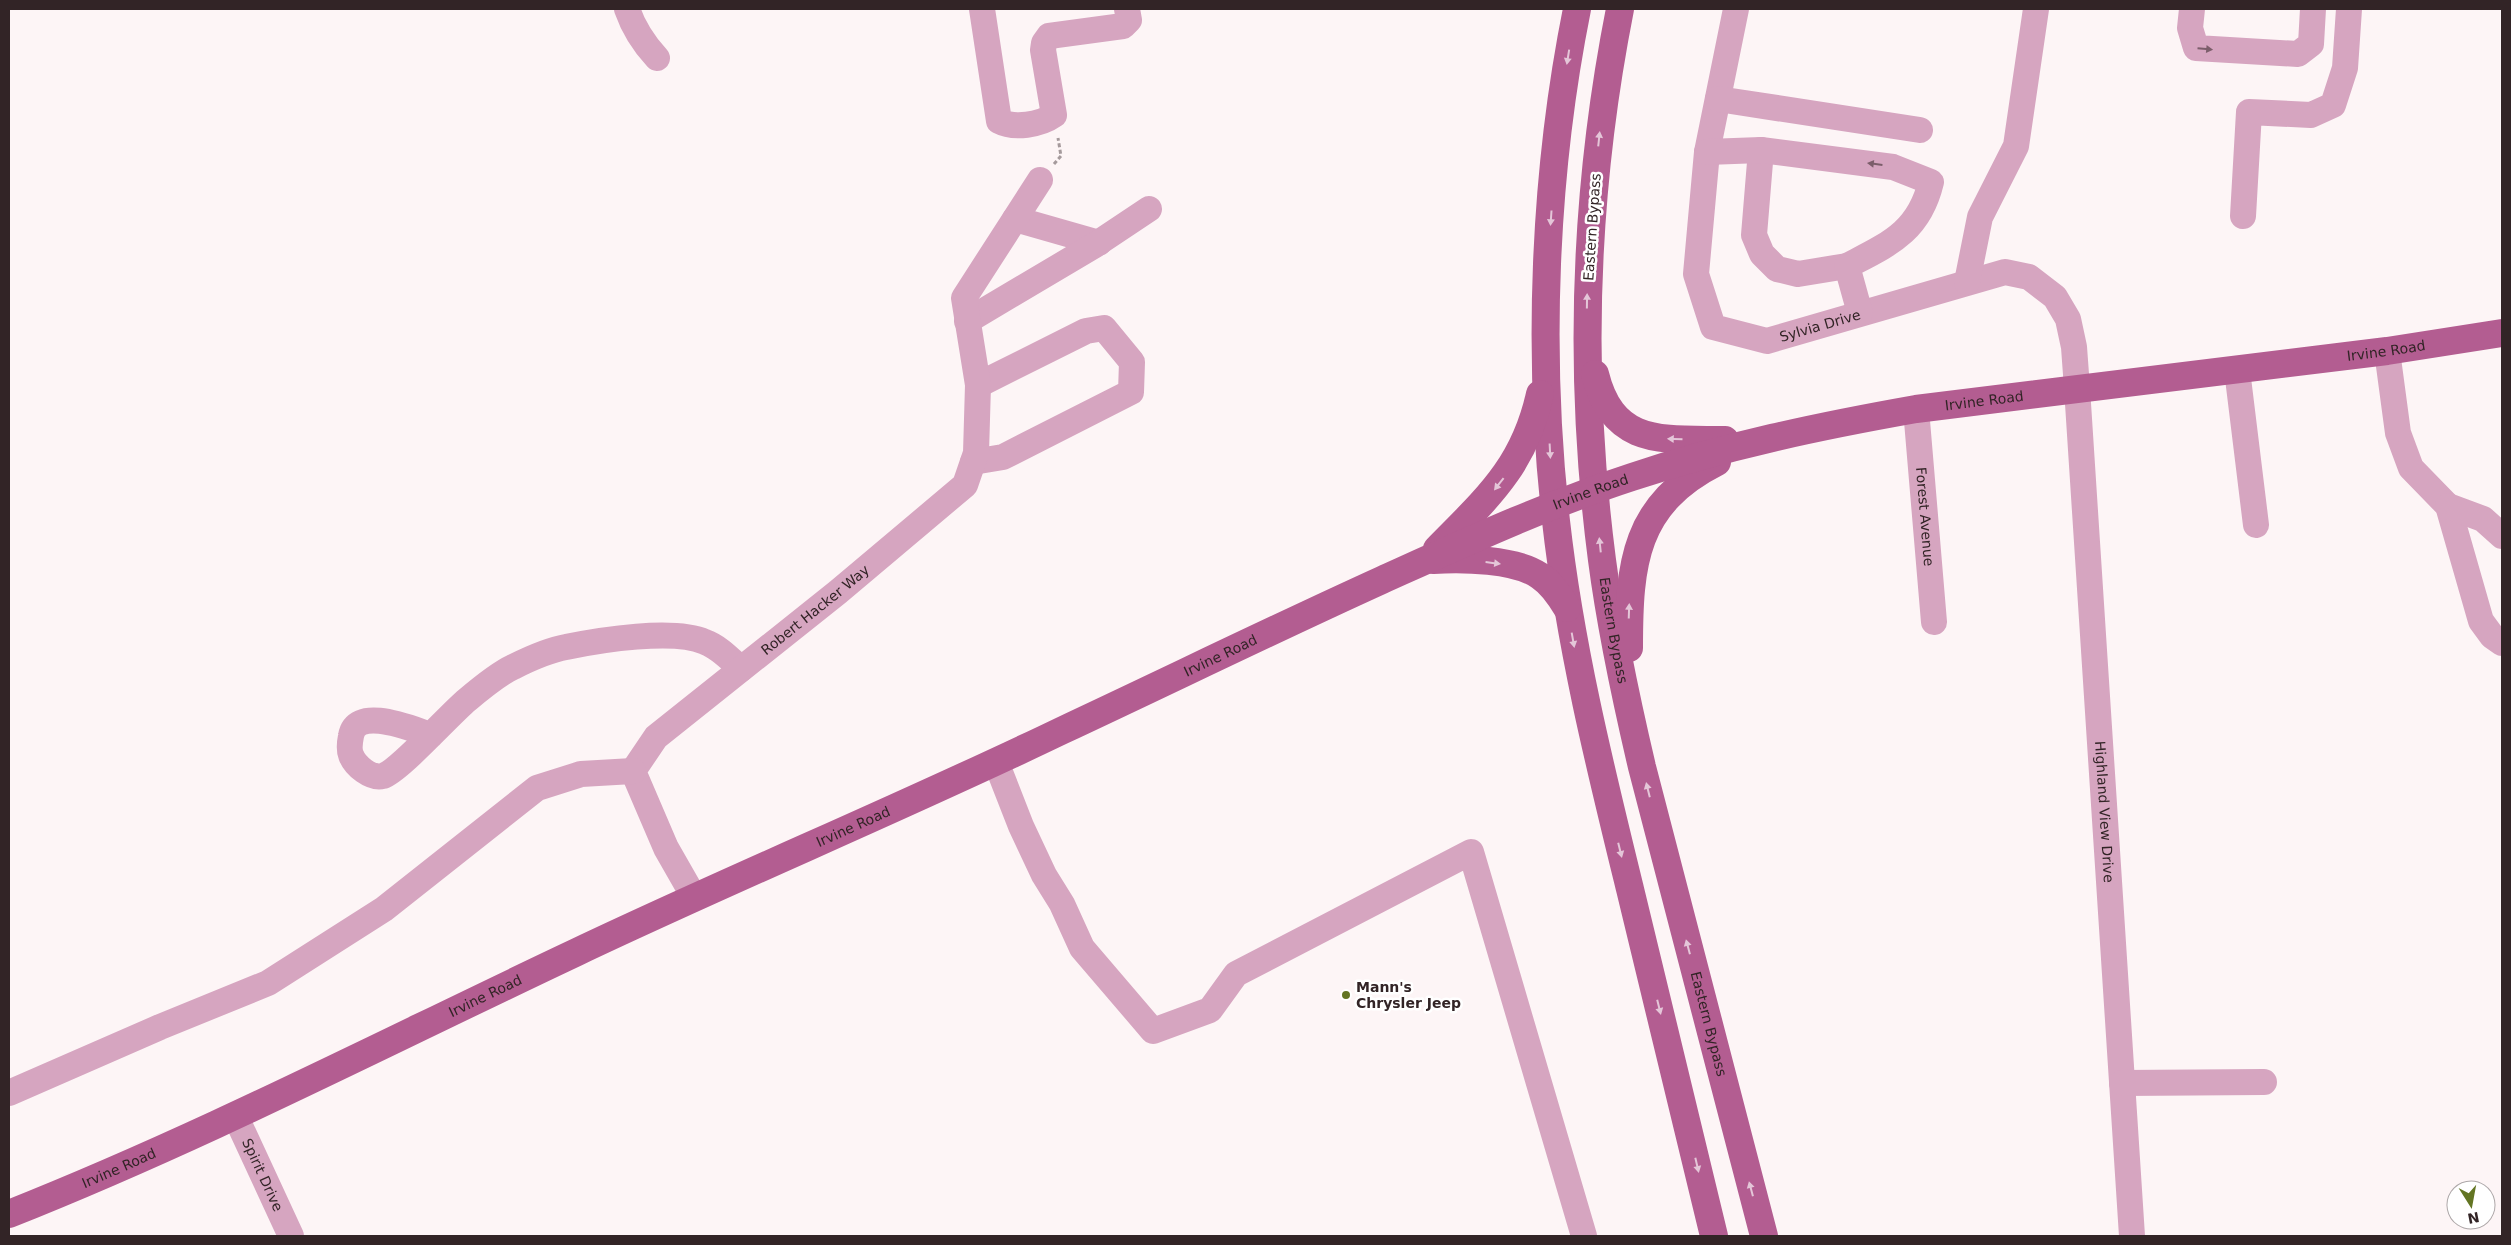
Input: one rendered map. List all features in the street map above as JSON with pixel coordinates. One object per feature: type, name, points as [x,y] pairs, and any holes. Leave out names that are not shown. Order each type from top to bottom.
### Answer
[{"type":"main road","points":[[1577,9],[1567,64],[1552,194],[1548,270],[1547,359],[1554,505],[1568,609],[1596,750],[1714,1236]]},
{"type":"main road","name":"Eastern Bypass","points":[[1620,9],[1600,124],[1588,293],[1587,342],[1594,490],[1608,604],[1629,712],[1764,1236]]},
{"type":"main road","name":"Irvine Road","points":[[9,1214],[102,1176],[235,1115],[694,897],[996,762],[1427,560],[1554,505],[1594,490],[1688,459],[1840,423],[1916,410],[2077,388],[2387,351],[2502,333]]},
{"type":"main road","points":[[1587,342],[1598,388],[1608,409],[1622,424],[1638,434],[1656,439],[1759,441]]},
{"type":"main road","points":[[1427,560],[1498,487],[1516,460],[1530,431],[1547,359]]},
{"type":"main road","points":[[1629,712],[1630,587],[1634,560],[1642,536],[1653,515],[1667,496],[1685,480],[1759,441]]},
{"type":"main road","points":[[1427,560],[1454,559],[1520,566],[1540,576],[1558,592],[1568,609]]},
{"type":"street","points":[[627,9],[634,28],[645,45],[657,58]]},
{"type":"street","points":[[982,9],[999,121],[1008,126],[1046,121],[1054,115],[1044,43],[1049,36],[1123,26],[1129,20],[1127,9]]},
{"type":"street","name":"Sylvia Drive","points":[[1736,9],[1707,152],[1696,274],[1713,327],[1767,340],[2005,272],[2029,277],[2055,297],[2068,319],[2074,347],[2077,388]]},
{"type":"street","points":[[1967,282],[1980,217],[2016,146],[2036,9]]},
{"type":"street","points":[[2192,9],[2190,28],[2196,48],[2298,54],[2311,44],[2313,9]]},
{"type":"street","points":[[2243,216],[2249,112],[2311,115],[2333,104],[2345,68],[2349,9]]},
{"type":"street","points":[[1718,99],[1920,130]]},
{"type":"street","points":[[1707,152],[1761,150],[1894,167],[1931,182],[1928,194],[1915,222],[1888,245],[1847,266],[1798,274],[1777,269],[1762,254],[1754,235],[1761,150]]},
{"type":"street","points":[[965,310],[1015,219],[1040,180]]},
{"type":"street","points":[[965,310],[1100,243],[1149,209]]},
{"type":"street","points":[[1015,219],[1100,243]]},
{"type":"street","points":[[1847,266],[1860,313]]},
{"type":"street","name":"Robert Hacker Way","points":[[633,771],[656,736],[838,592],[965,485],[976,453],[978,385],[965,310]]},
{"type":"street","points":[[973,462],[1003,457],[1131,392],[1132,362],[1104,328],[1086,331],[978,385]]},
{"type":"street","points":[[2387,351],[2398,433],[2411,468],[2448,506],[2483,519],[2502,536]]},
{"type":"street","points":[[2237,370],[2256,525]]},
{"type":"street","name":"Highland View Drive","points":[[2077,388],[2132,1236]]},
{"type":"street","name":"Forest Avenue","points":[[1916,410],[1934,622]]},
{"type":"street","points":[[2448,506],[2481,621],[2492,636],[2502,644]]},
{"type":"street","points":[[431,734],[468,700],[512,667],[564,647],[669,635],[704,641],[723,653],[741,669]]},
{"type":"street","points":[[996,762],[1021,826],[1044,875],[1062,904],[1082,948],[1153,1031],[1210,1010],[1236,974],[1471,852],[1584,1236]]},
{"type":"street","points":[[9,1093],[160,1026],[268,983],[384,909],[537,788],[581,774],[633,771],[666,848],[694,897]]},
{"type":"street","points":[[2122,1083],[2264,1082]]},
{"type":"street","name":"Spirit Drive","points":[[235,1115],[291,1236]]},
{"type":"path","points":[[1040,180],[1061,156],[1054,115]]},
{"type":"place","name":"Mann's Chrysler Jeep","points":[[1346,995]]}]
